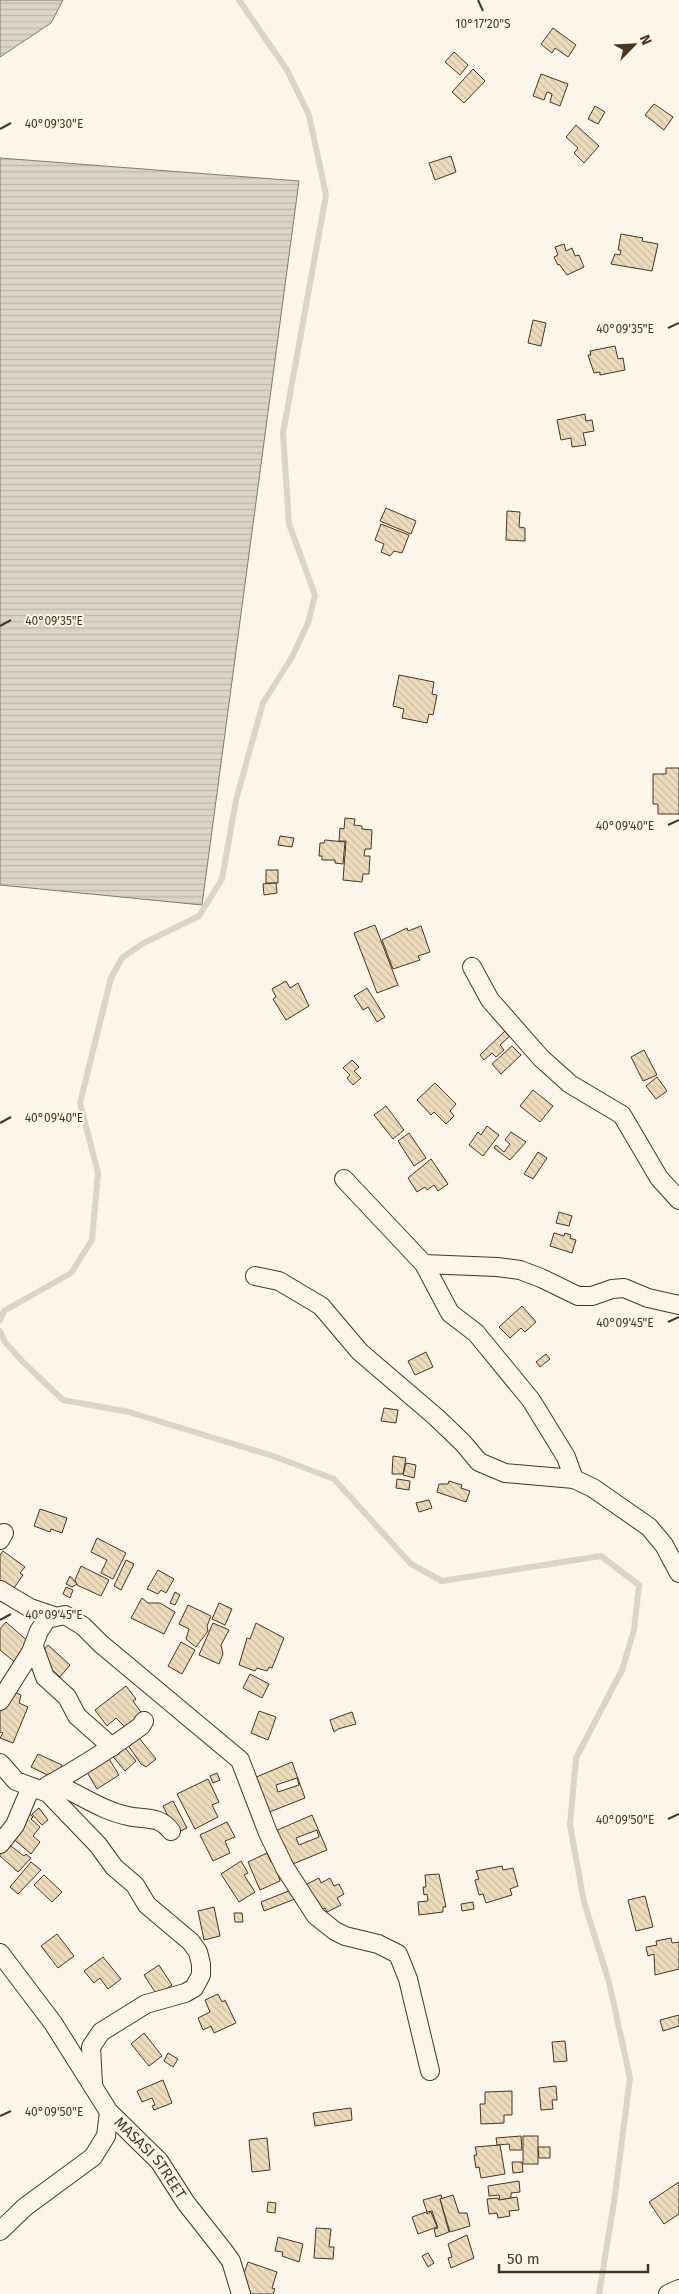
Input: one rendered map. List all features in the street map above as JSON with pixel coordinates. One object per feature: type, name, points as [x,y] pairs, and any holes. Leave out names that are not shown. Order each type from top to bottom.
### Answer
[{"type":"street","points":[[472,967],[490,1000],[541,1058],[570,1084],[622,1115],[659,1178],[679,1200]]},
{"type":"street","points":[[344,1179],[424,1264],[454,1317],[476,1333],[531,1400],[566,1457],[574,1479]]},
{"type":"street","points":[[424,1264],[512,1269],[541,1278],[578,1296],[592,1296],[612,1289],[624,1288],[648,1298],[679,1305]]},
{"type":"street","points":[[256,1276],[279,1281],[321,1306],[360,1352],[436,1417],[486,1467],[516,1476],[574,1479],[606,1496],[649,1527],[664,1545],[679,1573]]},
{"type":"street","points":[[0,1590],[30,1608],[54,1616]]},
{"type":"street","points":[[0,1701],[34,1647],[47,1619],[66,1615],[83,1626],[101,1644],[240,1760],[259,1814],[272,1842],[285,1868],[316,1916],[340,1934],[378,1944],[398,1954],[408,1979],[430,2071]]},
{"type":"street","points":[[34,1647],[45,1678],[67,1697],[77,1716],[112,1747]]},
{"type":"street","points":[[0,1844],[42,1786],[78,1770],[141,1726],[144,1721]]},
{"type":"street","points":[[0,1763],[16,1781],[42,1786],[127,1816],[155,1819],[166,1825],[171,1831]]},
{"type":"street","points":[[42,1786],[91,1838],[114,1868],[135,1885],[147,1905],[191,1942],[198,1952],[201,1964],[201,1975],[194,1988],[185,1993],[146,2004],[101,2032],[91,2047],[93,2084]]},
{"type":"street","name":"MASASI STREET","points":[[0,1953],[6,1973],[53,2023],[109,2112],[159,2162],[186,2203],[231,2261],[241,2294]]},
{"type":"street","points":[[0,2231],[25,2207],[93,2157],[106,2136],[109,2112]]},
{"type":"street","points":[[668,2294],[679,2289]]},
{"type":"shaded area","points":[[0,0],[63,0],[51,23],[0,57]]},
{"type":"shaded area","points":[[0,158],[299,181],[202,905],[0,885]]},
{"type":"building","points":[[553,28],[576,45],[568,57],[555,48],[552,53],[541,44]]},
{"type":"building","points":[[454,52],[468,65],[460,75],[445,62]]},
{"type":"building","points":[[473,69],[485,81],[464,103],[452,92]]},
{"type":"building","points":[[541,74],[568,84],[560,106],[550,102],[552,94],[547,92],[544,100],[533,96]]},
{"type":"building","points":[[654,104],[673,117],[664,130],[645,115]]},
{"type":"building","points":[[595,106],[605,112],[598,124],[588,119]]},
{"type":"building","points":[[576,125],[599,146],[584,163],[574,153],[578,148],[566,137]]},
{"type":"building","points":[[451,156],[456,172],[435,180],[429,163]]},
{"type":"building","points":[[621,234],[643,238],[642,241],[658,244],[652,271],[611,264],[615,254],[620,255],[621,250],[618,250]]},
{"type":"building","points":[[564,244],[566,251],[572,248],[575,256],[579,255],[584,267],[567,275],[554,257],[558,255],[555,247]]},
{"type":"building","points":[[533,320],[546,323],[541,346],[528,343]]},
{"type":"building","points":[[615,346],[618,359],[623,358],[625,370],[600,375],[600,372],[594,373],[588,355],[591,355],[590,351]]},
{"type":"building","points":[[585,414],[586,421],[592,420],[594,431],[583,433],[586,445],[572,447],[571,438],[561,440],[557,420]]},
{"type":"building","points":[[386,508],[416,521],[411,534],[380,521]]},
{"type":"building","points":[[507,511],[520,512],[519,527],[525,528],[525,541],[506,540]]},
{"type":"building","points":[[381,524],[409,535],[402,553],[394,551],[390,556],[381,552],[384,544],[375,540]]},
{"type":"building","points":[[399,675],[434,682],[432,694],[437,695],[433,715],[429,714],[427,723],[402,718],[404,709],[393,706]]},
{"type":"building","points":[[666,768],[679,768],[679,814],[658,814],[658,804],[653,804],[653,774],[666,774]]},
{"type":"building","points":[[345,818],[355,819],[354,825],[362,826],[362,829],[372,830],[371,849],[365,849],[364,856],[370,856],[369,874],[363,874],[362,882],[343,880],[346,841],[339,841],[340,828],[344,829]]},
{"type":"building","points":[[280,836],[294,838],[292,847],[278,845]]},
{"type":"building","points":[[325,840],[345,842],[343,864],[335,863],[335,860],[322,860],[322,856],[319,856],[320,843],[324,843]]},
{"type":"building","points":[[266,870],[278,870],[278,883],[266,883]]},
{"type":"building","points":[[276,883],[277,893],[264,895],[263,884]]},
{"type":"building","points":[[375,925],[398,985],[377,993],[354,933]]},
{"type":"building","points":[[421,926],[430,952],[418,956],[420,960],[393,969],[382,940],[407,928],[408,931]]},
{"type":"building","points":[[286,981],[290,988],[298,983],[309,1006],[286,1020],[273,999],[276,997],[272,989]]},
{"type":"building","points":[[367,988],[385,1017],[377,1022],[368,1007],[363,1010],[354,996]]},
{"type":"building","points":[[505,1031],[510,1036],[500,1045],[504,1050],[496,1057],[492,1053],[484,1060],[480,1055]]},
{"type":"building","points":[[512,1046],[521,1055],[501,1074],[492,1064]]},
{"type":"building","points":[[644,1050],[657,1075],[643,1081],[631,1057]]},
{"type":"building","points":[[352,1060],[359,1067],[354,1071],[361,1078],[353,1085],[347,1078],[350,1075],[343,1068]]},
{"type":"building","points":[[657,1077],[667,1091],[656,1099],[646,1086]]},
{"type":"building","points":[[435,1083],[456,1104],[450,1111],[454,1116],[446,1124],[434,1112],[431,1115],[417,1100]]},
{"type":"building","points":[[533,1090],[553,1106],[540,1122],[520,1106]]},
{"type":"building","points":[[386,1106],[404,1130],[393,1139],[374,1115]]},
{"type":"building","points":[[487,1126],[499,1135],[483,1156],[469,1145],[478,1132],[481,1135]]},
{"type":"building","points":[[511,1132],[526,1142],[510,1160],[494,1148],[496,1145],[504,1152],[510,1144],[505,1140]]},
{"type":"building","points":[[409,1133],[426,1158],[414,1166],[398,1141]]},
{"type":"building","points":[[538,1152],[547,1158],[533,1179],[524,1174]]},
{"type":"building","points":[[431,1159],[448,1184],[438,1191],[434,1185],[427,1190],[425,1187],[417,1192],[408,1178]]},
{"type":"building","points":[[559,1212],[572,1216],[569,1226],[556,1223]]},
{"type":"building","points":[[554,1233],[564,1236],[565,1233],[571,1235],[570,1238],[576,1240],[572,1253],[550,1246]]},
{"type":"building","points":[[522,1306],[536,1322],[525,1332],[521,1328],[510,1338],[499,1327]]},
{"type":"building","points":[[426,1352],[433,1367],[415,1375],[408,1361]]},
{"type":"building","points":[[546,1354],[550,1359],[540,1367],[536,1362]]},
{"type":"building","points":[[384,1408],[398,1410],[396,1423],[381,1421]]},
{"type":"building","points":[[393,1456],[406,1458],[403,1474],[392,1474]]},
{"type":"building","points":[[406,1463],[416,1465],[414,1478],[403,1475]]},
{"type":"building","points":[[397,1479],[410,1481],[409,1490],[396,1488]]},
{"type":"building","points":[[449,1481],[462,1485],[461,1488],[470,1491],[466,1502],[437,1492],[439,1484],[448,1484]]},
{"type":"building","points":[[429,1500],[432,1508],[419,1512],[416,1503]]},
{"type":"building","points":[[40,1509],[67,1518],[62,1533],[51,1529],[50,1532],[34,1526]]},
{"type":"building","points":[[97,1538],[126,1553],[113,1579],[101,1573],[107,1560],[91,1552]]},
{"type":"building","points":[[3,1551],[25,1567],[20,1573],[23,1575],[14,1588],[7,1584],[3,1588],[0,1586],[0,1555]]},
{"type":"building","points":[[126,1560],[134,1564],[121,1590],[114,1586]]},
{"type":"building","points":[[81,1566],[109,1580],[101,1596],[77,1585],[75,1580]]},
{"type":"building","points":[[158,1570],[174,1579],[166,1593],[161,1590],[158,1594],[147,1589]]},
{"type":"building","points":[[70,1576],[77,1584],[72,1587],[66,1584]]},
{"type":"building","points":[[66,1587],[73,1590],[70,1598],[63,1594]]},
{"type":"building","points":[[175,1592],[180,1595],[175,1605],[170,1603]]},
{"type":"building","points":[[142,1598],[148,1603],[160,1603],[175,1612],[164,1634],[131,1618]]},
{"type":"building","points":[[219,1603],[232,1609],[225,1625],[212,1619]]},
{"type":"building","points":[[188,1605],[211,1616],[207,1626],[208,1631],[196,1647],[186,1639],[189,1629],[179,1624]]},
{"type":"building","points":[[6,1622],[32,1645],[16,1663],[0,1650],[0,1629]]},
{"type":"building","points":[[213,1623],[229,1630],[221,1645],[223,1654],[219,1664],[199,1655]]},
{"type":"building","points":[[256,1623],[284,1638],[272,1668],[269,1667],[267,1671],[257,1668],[255,1671],[239,1665],[247,1638],[250,1639]]},
{"type":"building","points":[[181,1642],[195,1650],[182,1674],[168,1666]]},
{"type":"building","points":[[48,1645],[70,1665],[60,1677],[38,1657]]},
{"type":"building","points":[[250,1674],[269,1684],[262,1698],[243,1688]]},
{"type":"building","points":[[126,1686],[136,1699],[133,1701],[144,1716],[127,1729],[116,1718],[107,1726],[95,1710]]},
{"type":"building","points":[[8,1689],[21,1695],[19,1703],[28,1707],[13,1743],[0,1738],[3,1733],[0,1732],[0,1703]]},
{"type":"building","points":[[259,1711],[276,1717],[268,1740],[251,1733]]},
{"type":"building","points":[[352,1712],[356,1724],[334,1732],[330,1720]]},
{"type":"building","points":[[135,1733],[156,1759],[146,1767],[141,1764],[125,1741]]},
{"type":"building","points":[[121,1743],[136,1761],[125,1771],[110,1753]]},
{"type":"building","points":[[38,1754],[62,1765],[56,1779],[31,1767]]},
{"type":"building","points":[[106,1754],[119,1775],[97,1789],[84,1767]]},
{"type":"building","points":[[292,1762],[305,1798],[267,1813],[254,1778]],"holes":[[[297,1778],[299,1785],[278,1792],[276,1785]]]},
{"type":"building","points":[[217,1773],[220,1780],[213,1783],[210,1776]]},
{"type":"building","points":[[208,1779],[219,1802],[212,1805],[218,1817],[195,1829],[177,1794]]},
{"type":"building","points":[[173,1801],[187,1828],[176,1833],[163,1806]]},
{"type":"building","points":[[39,1808],[48,1820],[42,1825],[32,1814]]},
{"type":"building","points":[[30,1814],[33,1817],[31,1819],[40,1827],[33,1836],[40,1842],[31,1854],[9,1835]]},
{"type":"building","points":[[312,1815],[327,1850],[288,1866],[273,1832]],"holes":[[[317,1830],[319,1837],[299,1845],[296,1838]]]},
{"type":"building","points":[[227,1822],[235,1837],[225,1841],[230,1853],[213,1861],[200,1835]]},
{"type":"building","points":[[7,1843],[24,1856],[26,1854],[31,1858],[18,1872],[0,1856],[0,1852]]},
{"type":"building","points":[[267,1853],[271,1862],[274,1861],[280,1881],[260,1890],[248,1862]]},
{"type":"building","points":[[241,1861],[248,1873],[244,1875],[255,1892],[239,1902],[221,1874]]},
{"type":"building","points":[[31,1862],[41,1870],[18,1894],[10,1887]]},
{"type":"building","points":[[502,1866],[503,1870],[513,1868],[518,1886],[510,1889],[512,1895],[486,1903],[483,1894],[479,1895],[475,1880],[479,1879],[476,1871]]},
{"type":"building","points":[[439,1874],[446,1907],[443,1907],[443,1912],[419,1915],[418,1902],[428,1901],[427,1894],[424,1895],[423,1887],[426,1887],[425,1875]]},
{"type":"building","points":[[44,1875],[62,1892],[52,1902],[34,1885]]},
{"type":"building","points":[[319,1878],[321,1883],[330,1878],[334,1886],[339,1884],[344,1894],[337,1898],[341,1905],[327,1912],[325,1908],[318,1911],[305,1885]]},
{"type":"building","points":[[291,1890],[295,1899],[264,1911],[261,1902]]},
{"type":"building","points":[[645,1896],[653,1927],[636,1931],[628,1900]]},
{"type":"building","points":[[473,1902],[474,1909],[462,1911],[461,1904]]},
{"type":"building","points":[[214,1907],[220,1936],[204,1940],[198,1911]]},
{"type":"building","points":[[234,1913],[242,1913],[243,1922],[235,1922]]},
{"type":"building","points":[[57,1934],[74,1956],[58,1968],[41,1946]]},
{"type":"building","points":[[671,1938],[672,1943],[679,1942],[679,1969],[655,1975],[654,1954],[648,1956],[646,1947],[657,1945],[656,1941]]},
{"type":"building","points":[[103,1957],[121,1979],[108,1989],[100,1978],[94,1983],[84,1971]]},
{"type":"building","points":[[159,1965],[172,1985],[157,1995],[144,1975]]},
{"type":"building","points":[[218,1994],[222,2002],[225,2000],[236,2023],[214,2033],[211,2026],[203,2030],[198,2018],[210,2012],[205,2000]]},
{"type":"building","points":[[679,2015],[679,2026],[663,2031],[660,2020]]},
{"type":"building","points":[[144,2033],[162,2056],[149,2066],[131,2044]]},
{"type":"building","points":[[565,2041],[567,2061],[554,2062],[552,2042]]},
{"type":"building","points":[[168,2053],[178,2059],[173,2067],[164,2061]]},
{"type":"building","points":[[163,2080],[172,2103],[154,2110],[152,2106],[155,2105],[152,2098],[142,2102],[137,2091]]},
{"type":"building","points":[[556,2086],[557,2100],[552,2100],[553,2109],[541,2110],[539,2088]]},
{"type":"building","points":[[512,2091],[512,2115],[504,2115],[504,2123],[481,2124],[480,2104],[485,2104],[485,2092]]},
{"type":"building","points":[[351,2108],[352,2120],[315,2126],[313,2113]]},
{"type":"building","points":[[521,2136],[522,2150],[510,2150],[509,2144],[497,2145],[496,2138]]},
{"type":"building","points":[[523,2136],[538,2136],[538,2164],[523,2164]]},
{"type":"building","points":[[267,2138],[270,2170],[252,2172],[249,2140]]},
{"type":"building","points":[[500,2145],[505,2174],[481,2178],[479,2167],[476,2168],[474,2155],[477,2155],[475,2147]]},
{"type":"building","points":[[538,2147],[550,2147],[550,2158],[539,2158]]},
{"type":"building","points":[[512,2162],[522,2162],[523,2172],[513,2173]]},
{"type":"building","points":[[519,2181],[520,2192],[511,2193],[511,2198],[500,2200],[499,2195],[489,2196],[488,2186]]},
{"type":"building","points":[[679,2182],[679,2214],[664,2224],[649,2202]]},
{"type":"building","points":[[441,2195],[442,2198],[440,2199],[449,2232],[436,2237],[434,2229],[438,2228],[432,2211],[427,2212],[423,2200]]},
{"type":"building","points":[[453,2195],[459,2213],[467,2213],[470,2226],[450,2232],[440,2199]]},
{"type":"building","points":[[517,2197],[519,2210],[509,2211],[510,2216],[498,2218],[497,2213],[489,2214],[487,2199],[498,2198],[499,2200]]},
{"type":"building","points":[[268,2202],[276,2203],[275,2213],[267,2212]]},
{"type":"building","points":[[426,2212],[427,2214],[431,2212],[437,2227],[418,2234],[412,2217]]},
{"type":"building","points":[[316,2228],[331,2229],[329,2247],[334,2247],[333,2259],[314,2258]]},
{"type":"building","points":[[467,2235],[474,2258],[451,2268],[448,2258],[452,2257],[448,2244]]},
{"type":"building","points":[[278,2237],[303,2244],[299,2262],[282,2256],[283,2252],[275,2251]]},
{"type":"building","points":[[428,2253],[434,2263],[428,2267],[422,2256]]},
{"type":"building","points":[[248,2262],[277,2272],[272,2288],[275,2289],[273,2294],[245,2294],[239,2287]]},
{"type":"waterway","points":[[0,1320],[4,1311],[71,1273],[92,1240],[98,1173],[80,1103],[111,978],[122,958],[142,944],[199,916],[222,879],[236,800],[263,703],[292,657],[308,623],[315,595],[289,524],[283,433],[326,195],[309,115],[287,70],[239,0]]},
{"type":"waterway","points":[[0,1331],[5,1342],[23,1362],[63,1400],[129,1412],[273,1456],[334,1479],[411,1564],[442,1581],[601,1556],[639,1585],[634,1630],[622,1670],[576,1758],[570,1825],[584,1902],[609,1982],[630,2078],[614,2202],[599,2294]]}]
